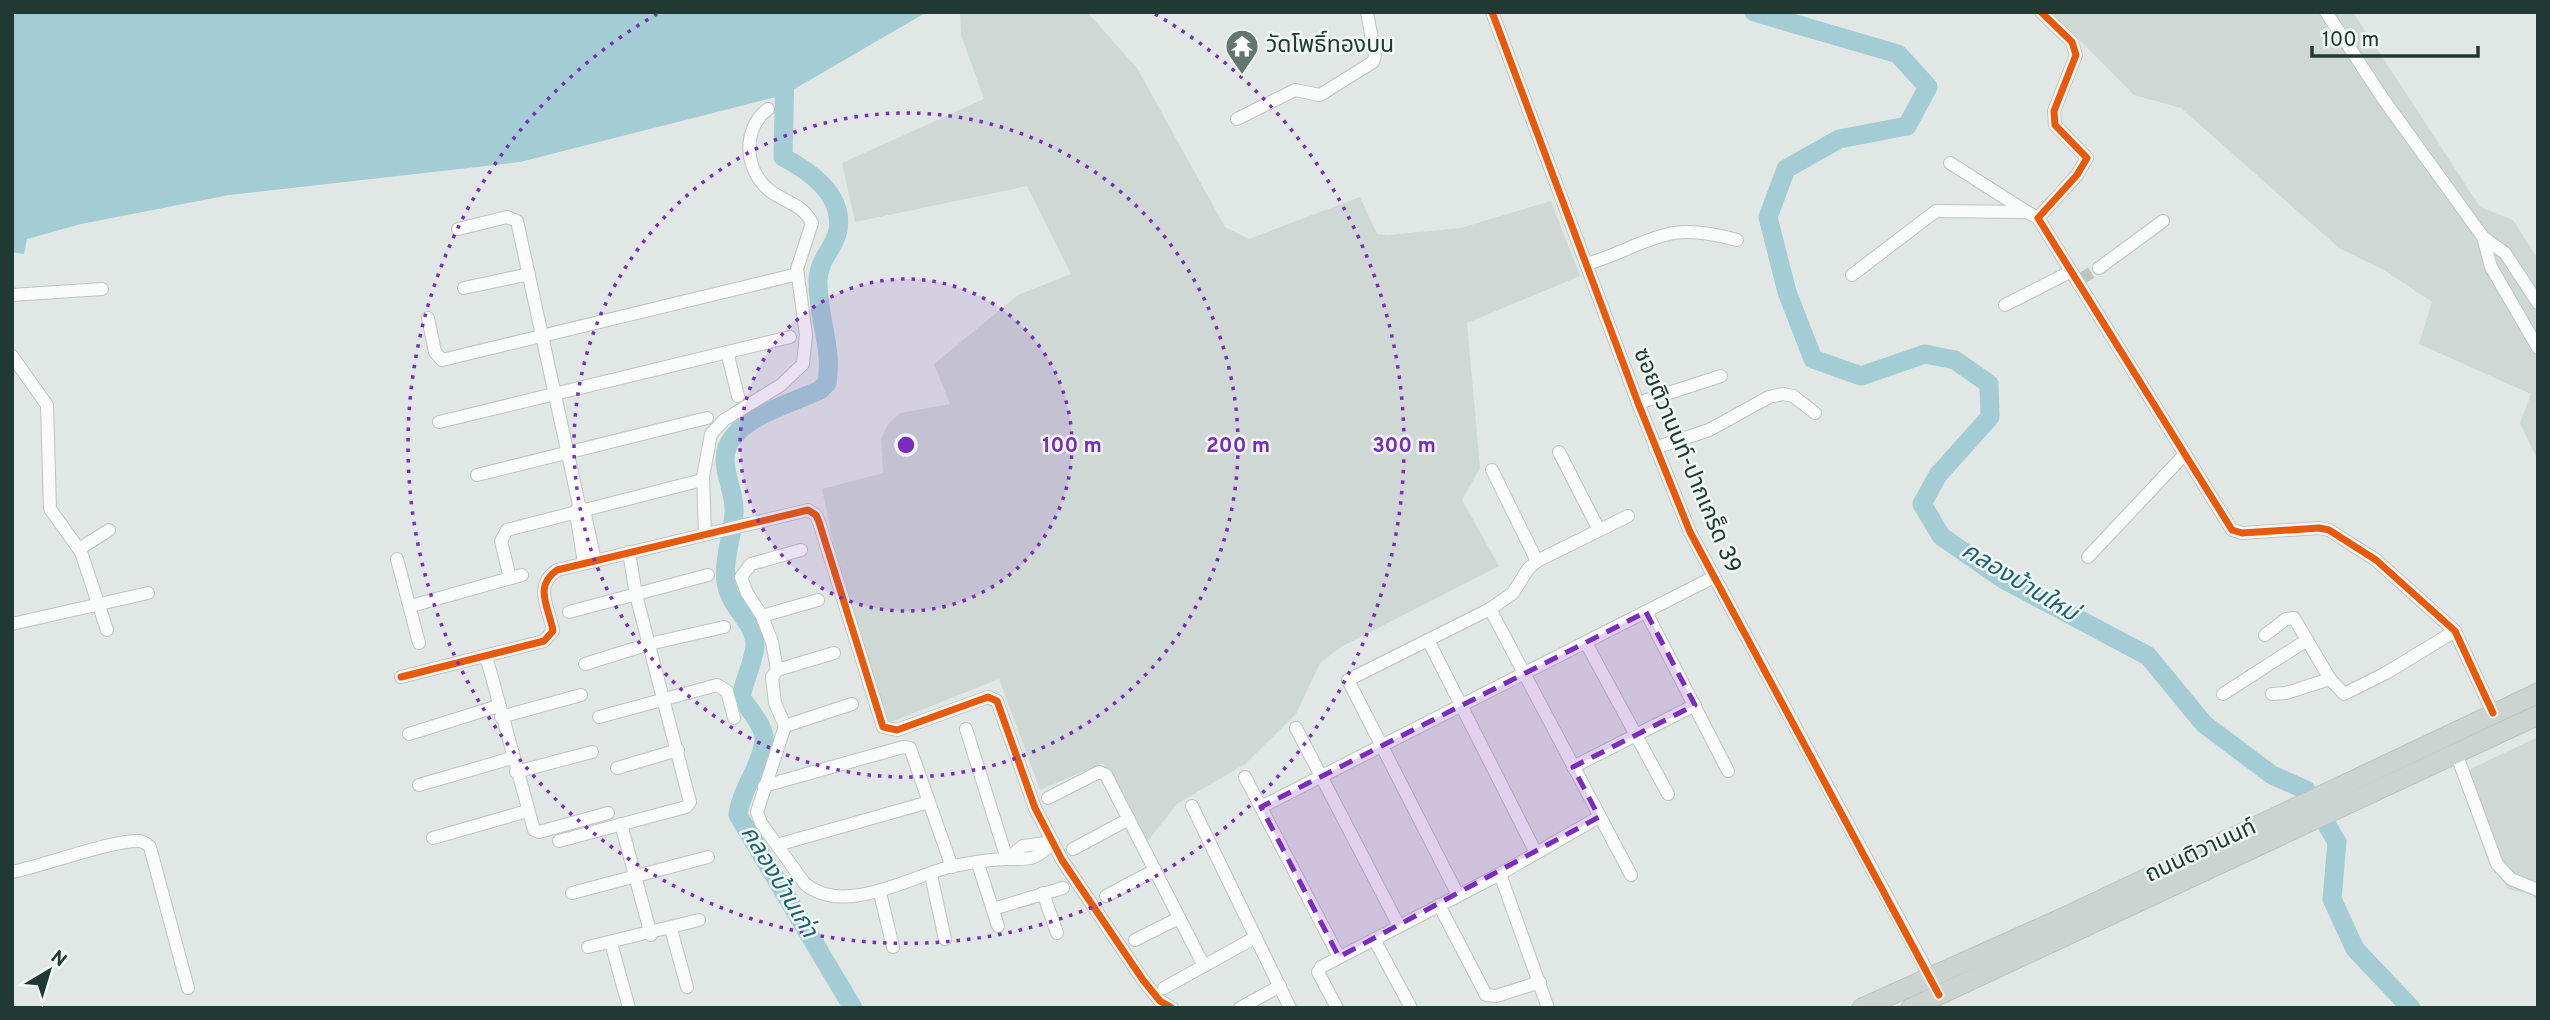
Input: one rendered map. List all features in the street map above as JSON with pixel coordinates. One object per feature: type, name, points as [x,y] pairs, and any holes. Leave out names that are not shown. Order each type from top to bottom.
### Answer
[{"type":"main road","name":"ถนนติวานนท์","points":[[1862,1008],[2341,796],[2493,713],[2538,693]]},
{"type":"main road","name":"ถนนติวานนท์","points":[[2341,796],[2456,753],[2538,715]]},
{"type":"main road","name":"ถนนติวานนท์","points":[[1911,1008],[2283,823]]},
{"type":"street","points":[[1237,119],[1295,90],[1320,94],[1373,62],[1375,55],[1367,12]]},
{"type":"street","name":"ซอยติวานนท์-ปากเกร็ด 39","points":[[1492,12],[1637,403],[1712,578],[1939,995]]},
{"type":"street","points":[[1852,275],[1936,211],[2032,215],[2077,175],[2087,158],[2086,153],[2058,131],[2053,119],[2076,55],[2072,42],[2041,12]]},
{"type":"street","points":[[2326,12],[2384,100],[2483,237],[2505,253],[2538,303]]},
{"type":"street","points":[[708,533],[702,480],[711,434],[724,420],[780,385],[803,364],[806,334],[798,274],[812,223],[805,210],[769,190],[754,170],[749,140],[752,125],[768,109]]},
{"type":"street","points":[[1950,163],[2032,215],[2076,277],[2232,530],[2242,533],[2302,528],[2329,530],[2376,560],[2455,631],[2493,713]]},
{"type":"street","points":[[458,229],[513,217],[517,220],[569,453],[590,562]]},
{"type":"street","points":[[2099,268],[2162,221]]},
{"type":"street","points":[[1586,264],[1611,258],[1666,234],[1713,234],[1737,240]]},
{"type":"street","points":[[2483,237],[2491,267],[2538,348]]},
{"type":"street","points":[[464,288],[529,274]]},
{"type":"street","points":[[428,318],[435,352],[442,360],[798,274]]},
{"type":"street","points":[[2005,305],[2076,277]]},
{"type":"street","points":[[12,295],[102,289]]},
{"type":"street","points":[[439,422],[790,337]]},
{"type":"street","points":[[727,352],[738,396]]},
{"type":"street","points":[[12,356],[47,405],[50,509],[79,549],[100,603],[107,630]]},
{"type":"street","points":[[1637,403],[1721,376]]},
{"type":"street","points":[[1655,448],[1709,430],[1769,397],[1783,394],[1793,396],[1815,413]]},
{"type":"street","points":[[477,475],[707,418]]},
{"type":"street","points":[[1559,452],[1599,530]]},
{"type":"street","points":[[2088,557],[2185,454]]},
{"type":"street","points":[[1492,470],[1537,561]]},
{"type":"street","points":[[411,607],[516,577],[501,541],[502,534],[507,530],[580,509],[702,480]]},
{"type":"street","points":[[401,677],[531,647],[550,636],[552,624],[542,588],[546,579],[557,570],[808,510],[816,515],[883,727],[897,730],[988,697],[997,701],[1035,808],[1053,842],[1143,980],[1160,1001],[1172,1008]]},
{"type":"street","points":[[1458,895],[1348,680],[1490,609],[1513,593],[1528,569],[1537,561],[1628,516]]},
{"type":"street","points":[[79,549],[109,530]]},
{"type":"street","points":[[777,670],[772,642],[762,616],[747,593],[741,577],[745,568],[801,550]]},
{"type":"street","points":[[559,841],[686,807],[690,802],[636,595],[629,552]]},
{"type":"street","points":[[397,559],[419,643]]},
{"type":"street","points":[[569,612],[708,575]]},
{"type":"street","points":[[1261,807],[1380,744],[1524,675],[1712,578]]},
{"type":"street","points":[[12,624],[148,593]]},
{"type":"street","points":[[762,616],[818,600]]},
{"type":"street","points":[[1490,609],[1631,875]]},
{"type":"street","points":[[1646,612],[1728,771]]},
{"type":"street","points":[[2266,635],[2291,617],[2298,622],[2330,679],[2344,695],[2455,631]]},
{"type":"street","points":[[586,664],[649,644],[724,627]]},
{"type":"street","points":[[1428,640],[1535,851]]},
{"type":"street","points":[[2223,694],[2307,640]]},
{"type":"street","points":[[1586,643],[1668,794]]},
{"type":"street","points":[[834,653],[777,670],[772,677],[775,703],[785,726],[757,812],[777,845],[814,892],[827,895],[880,893],[952,867],[1007,859],[1023,846],[1053,842]]},
{"type":"street","points":[[486,656],[534,830],[539,832],[608,813]]},
{"type":"street","points":[[2272,694],[2286,693],[2330,679]]},
{"type":"street","points":[[598,717],[664,698],[723,686],[727,691],[734,718]]},
{"type":"street","points":[[409,734],[581,695]]},
{"type":"street","points":[[785,726],[852,704]]},
{"type":"street","points":[[1573,767],[1695,705]]},
{"type":"street","points":[[1296,728],[1399,926]]},
{"type":"street","points":[[966,729],[1007,859]]},
{"type":"street","points":[[764,786],[903,747],[910,748],[952,867]]},
{"type":"street","points":[[617,768],[678,750]]},
{"type":"street","points":[[516,772],[592,752]]},
{"type":"street","points":[[2456,753],[2497,864],[2511,878],[2538,890]]},
{"type":"street","points":[[419,785],[512,758]]},
{"type":"street","points":[[1048,797],[1099,772],[1106,775],[1204,966]]},
{"type":"street","points":[[1245,777],[1339,957]]},
{"type":"street","points":[[777,845],[929,802]]},
{"type":"street","points":[[1192,806],[1290,1008]]},
{"type":"street","points":[[433,838],[527,811]]},
{"type":"street","points":[[1337,1008],[1318,972],[1321,967],[1500,874],[1535,851],[1599,817]]},
{"type":"street","points":[[1073,849],[1129,819]]},
{"type":"street","points":[[621,824],[651,934]]},
{"type":"street","points":[[12,872],[111,846],[140,841],[146,844],[188,988]]},
{"type":"street","points":[[572,893],[708,857]]},
{"type":"street","points":[[978,864],[998,926]]},
{"type":"street","points":[[1105,896],[1155,870]]},
{"type":"street","points":[[1500,874],[1548,1008]]},
{"type":"street","points":[[931,875],[945,939]]},
{"type":"street","points":[[993,909],[1063,888]]},
{"type":"street","points":[[880,893],[893,947]]},
{"type":"street","points":[[1044,893],[1057,933]]},
{"type":"street","points":[[1439,905],[1486,995],[1496,996],[1540,982]]},
{"type":"street","points":[[1135,940],[1179,918]]},
{"type":"street","points":[[588,947],[651,934],[699,920]]},
{"type":"street","points":[[671,929],[687,987]]},
{"type":"street","points":[[1164,988],[1256,937]]},
{"type":"street","points":[[1374,939],[1411,1008]]},
{"type":"street","points":[[611,943],[629,1008]]},
{"type":"street","points":[[1240,1008],[1280,986]]},
{"type":"highlighted area","points":[[1646,612],[1695,705],[1573,767],[1599,817],[1339,957],[1261,807]]},
{"type":"shaded area","points":[[960,12],[1087,12],[1137,68],[1225,227],[1249,239],[1360,197],[1377,234],[1388,235],[1461,228],[1551,201],[1580,276],[1467,323],[1480,468],[1462,500],[1499,566],[1341,647],[1320,663],[1296,714],[1245,764],[1177,804],[1146,843],[1103,763],[1040,790],[999,679],[886,724],[840,576],[822,489],[883,473],[881,439],[888,424],[900,413],[950,404],[934,364],[1018,295],[1071,274],[1027,186],[855,222],[842,163],[984,99],[961,35]]},
{"type":"shaded area","points":[[2052,12],[2353,12],[2480,207],[2513,220],[2538,259],[2538,461],[2520,423],[2531,394],[2419,344],[2432,302],[2384,270],[2339,248],[2181,108],[2134,95]]},
{"type":"shaded area","points":[[2538,737],[2538,902],[2532,895],[2508,889],[2486,855],[2464,772]]},
{"type":"water","points":[[12,12],[927,12],[784,95],[520,162],[229,195],[81,224],[27,239],[24,254],[12,252]]},
{"type":"waterway","name":"คลองบ้านใหม่","points":[[1754,12],[1898,54],[1928,87],[1907,126],[1839,139],[1786,169],[1768,217],[1787,292],[1813,359],[1861,376],[1925,354],[1955,360],[1989,384],[1990,417],[1938,475],[1922,504],[1941,536],[2003,579],[2148,656],[2204,724],[2272,775],[2306,790],[2337,842],[2332,899],[2355,949],[2411,1008]]},
{"type":"waterway","name":"คลองบ้านเก่า","points":[[785,69],[783,157],[813,177],[830,195],[836,205],[838,230],[821,265],[818,280],[827,344],[827,383],[820,390],[752,421],[734,436],[725,454],[734,503],[726,583],[732,599],[752,631],[755,645],[741,697],[764,736],[762,751],[738,815],[853,1008]]},
{"type":"tunnel","points":[[2081,279],[2099,268]]},
{"type":"cycle path","points":[[1492,12],[1638,403],[1690,532],[1939,995]]},
{"type":"cycle path","points":[[2041,12],[2072,42],[2076,55],[2054,111],[2055,125],[2087,158],[2077,175],[2038,218],[2232,530],[2242,533],[2319,528],[2329,530],[2376,560],[2455,631],[2493,713]]},
{"type":"cycle path","points":[[401,677],[544,641],[553,631],[544,590],[546,583],[557,570],[808,510],[816,515],[819,522],[883,727],[897,730],[988,697],[997,701],[1035,808],[1062,860],[1143,980],[1160,1001],[1172,1008]]},
{"type":"place","name":"วัดโพธิ์ทองบน","points":[[1242,76]]}]
